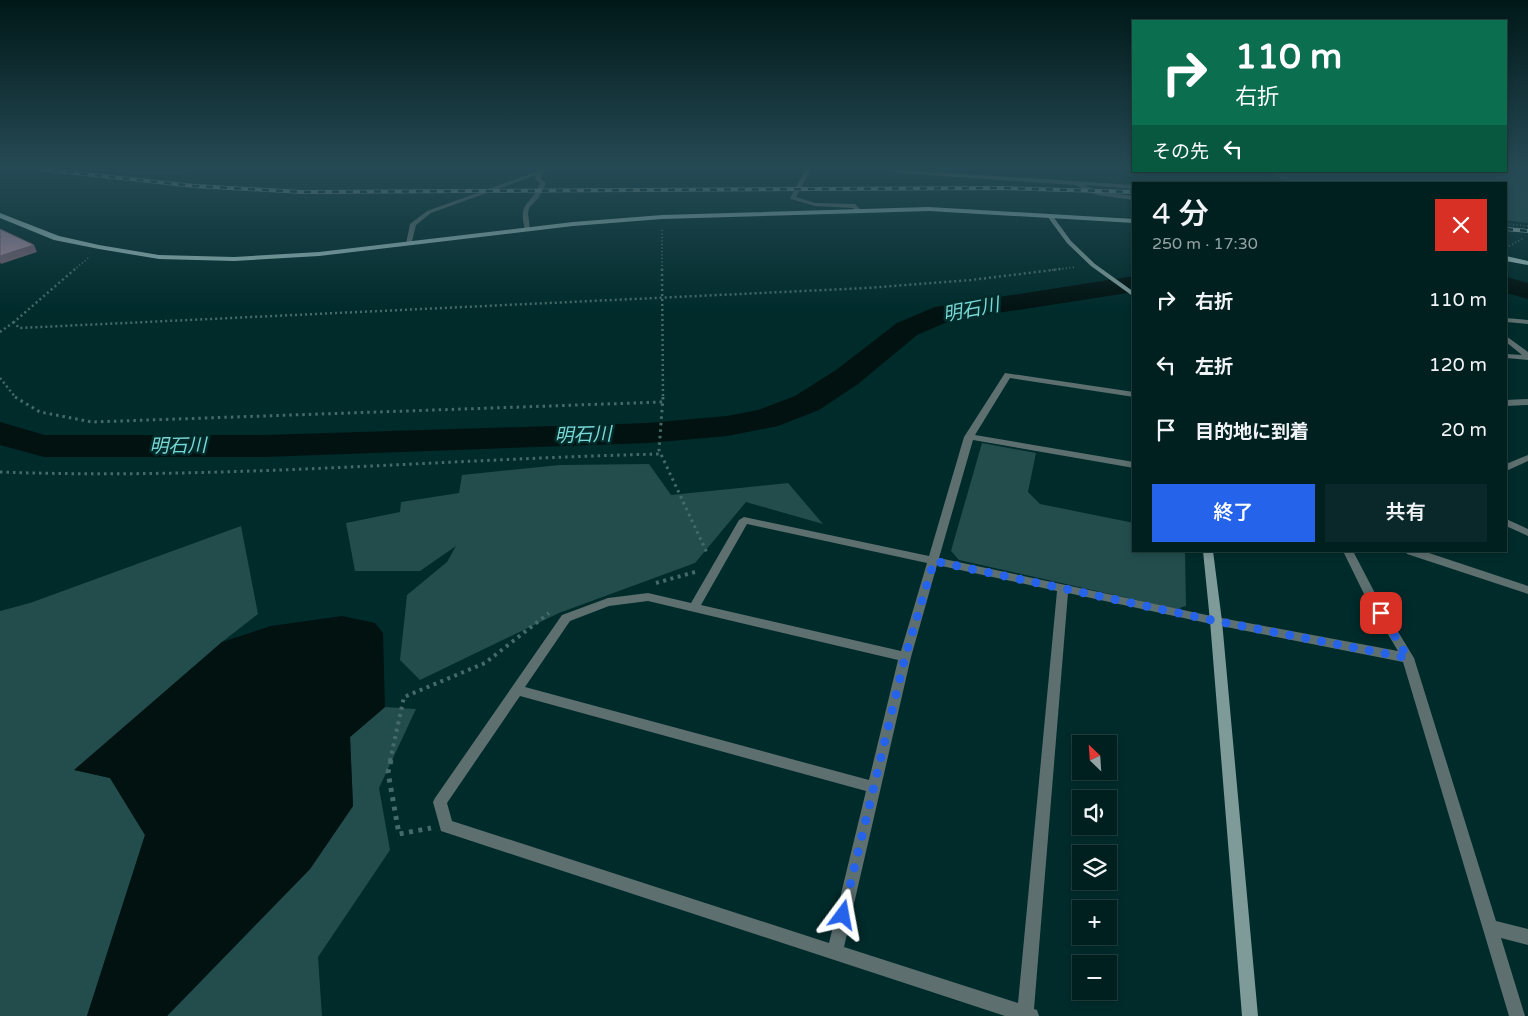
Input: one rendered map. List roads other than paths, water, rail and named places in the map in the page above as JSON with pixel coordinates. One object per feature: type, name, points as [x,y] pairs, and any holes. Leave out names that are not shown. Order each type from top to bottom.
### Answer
[{"type":"main road","points":[[4,216],[57,238],[99,247],[159,257],[234,259],[319,254],[573,224],[681,216]]},
{"type":"main road","points":[[1057,216],[1132,221]]},
{"type":"main road","points":[[1507,258],[1528,263]]},
{"type":"street","points":[[409,244],[413,224],[423,216]]},
{"type":"street","points":[[523,216],[528,229]]},
{"type":"street","points":[[1050,216],[1069,242],[1093,265],[1132,294]]},
{"type":"street","points":[[1507,320],[1528,322]]},
{"type":"street","points":[[1507,339],[1528,357]]},
{"type":"street","points":[[1507,356],[1528,357]]},
{"type":"street","points":[[834,952],[905,657],[969,437],[1008,375],[1132,395]]},
{"type":"street","points":[[1507,403],[1528,402]]},
{"type":"street","points":[[969,437],[1132,465]]},
{"type":"street","points":[[1507,468],[1528,458]]},
{"type":"street","points":[[694,608],[744,520],[1216,621],[1408,658]]},
{"type":"street","points":[[1507,522],[1528,533]]},
{"type":"street","points":[[1208,552],[1216,621],[1250,1016]]},
{"type":"street","points":[[1349,552],[1372,598],[1408,658],[1517,1016]]},
{"type":"street","points":[[1414,552],[1528,590]]},
{"type":"street","points":[[905,657],[648,597],[608,602],[566,618],[440,802],[446,826],[1028,1015],[1063,588]]},
{"type":"street","points":[[517,690],[874,788]]},
{"type":"street","points":[[1489,926],[1528,937]]},
{"type":"waterway","name":"明石川","points":[[0,432],[7,436],[44,446],[264,446],[648,433],[727,426],[766,419],[807,403],[847,377],[907,329],[945,313],[1132,284]]},
{"type":"waterway","name":"明石川","points":[[1507,285],[1528,291]]},
{"type":"railway","points":[[1507,229],[1528,231]]}]
